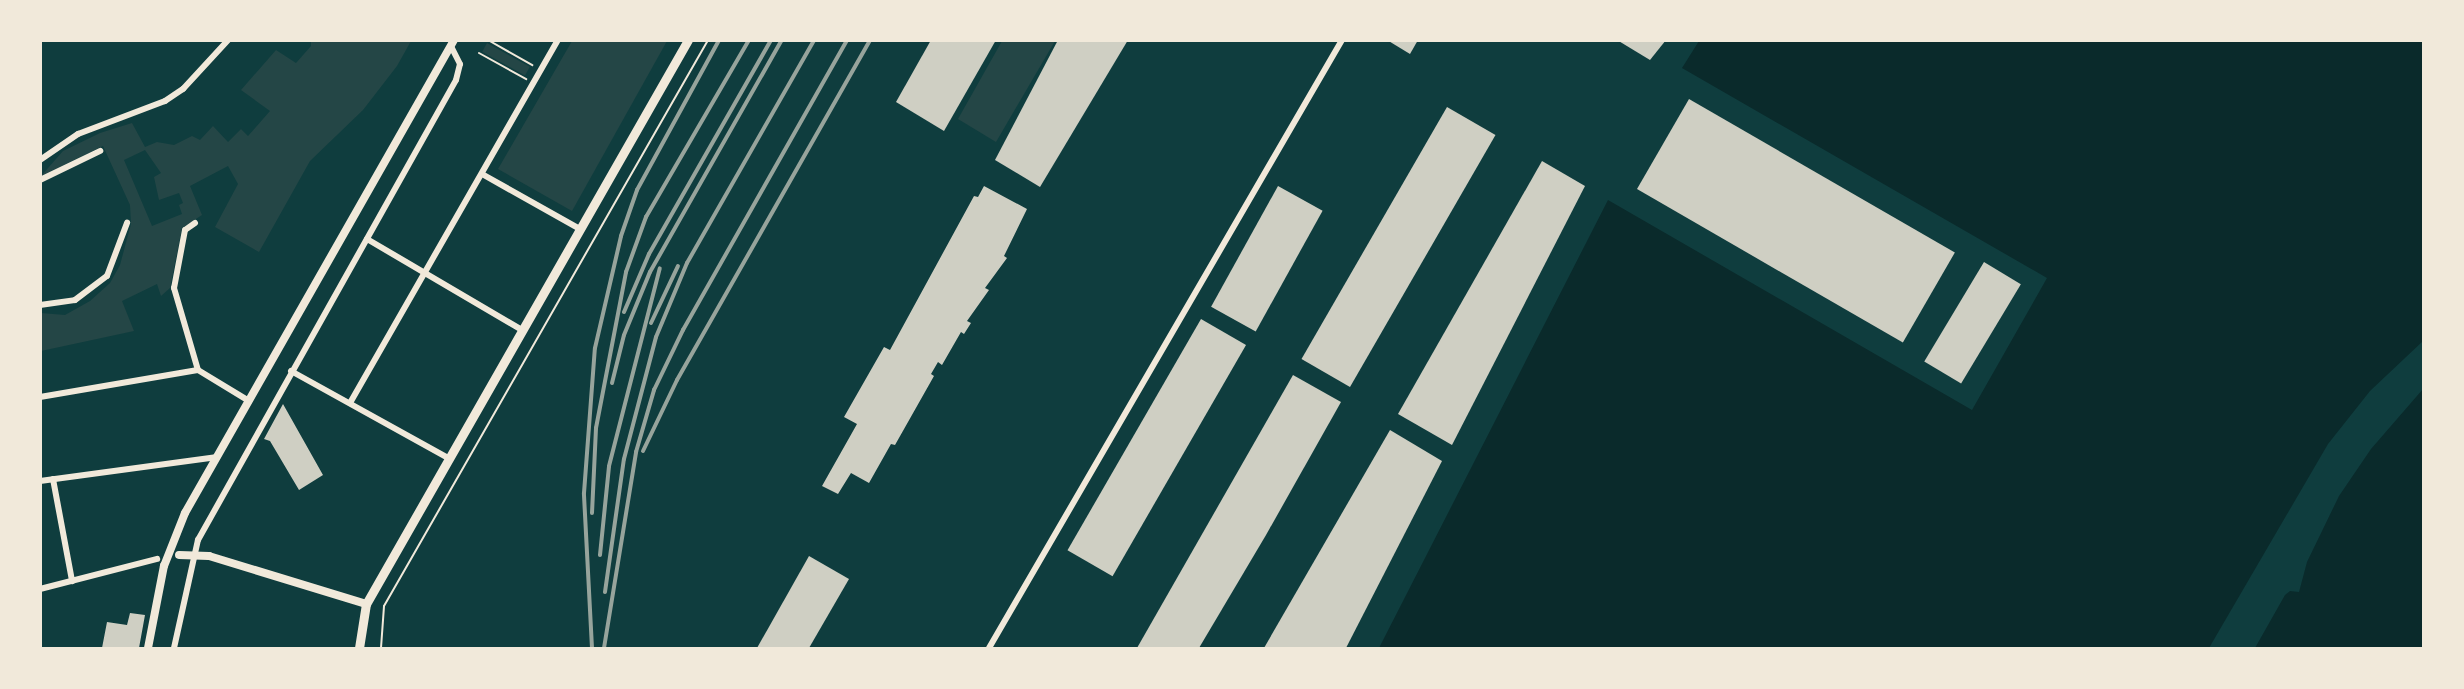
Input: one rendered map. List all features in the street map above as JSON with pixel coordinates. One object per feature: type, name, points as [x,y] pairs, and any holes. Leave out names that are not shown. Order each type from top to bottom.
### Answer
[{"type":"main road","points":[[358,647],[366,604],[688,40]]},
{"type":"main road","points":[[148,648],[174,535],[452,43]]},
{"type":"street","points":[[40,160],[78,134],[165,101],[183,89],[228,40]]},
{"type":"street","points":[[350,403],[558,40]]},
{"type":"street","points":[[989,648],[1342,40]]},
{"type":"street","points":[[174,648],[195,555],[207,521],[458,75],[458,56],[452,43]]},
{"type":"street","points":[[40,180],[100,151]]},
{"type":"street","points":[[482,174],[580,229]]},
{"type":"street","points":[[40,305],[75,300],[107,276],[127,223]]},
{"type":"street","points":[[195,223],[185,230],[174,288],[198,370]]},
{"type":"street","points":[[367,239],[522,330]]},
{"type":"street","points":[[40,397],[198,370],[249,401]]},
{"type":"street","points":[[291,371],[450,459]]},
{"type":"street","points":[[40,481],[217,457]]},
{"type":"street","points":[[54,479],[72,581]]},
{"type":"street","points":[[179,555],[195,555],[366,604]]},
{"type":"street","points":[[40,589],[157,559]]},
{"type":"path","points":[[488,40],[534,66]]},
{"type":"path","points":[[381,648],[384,606],[708,40]]},
{"type":"path","points":[[479,53],[526,80]]},
{"type":"shaded area","points":[[311,41],[411,41],[397,66],[363,110],[310,161],[259,252],[215,227],[238,184],[228,166],[190,186],[202,215],[182,228],[170,288],[161,296],[157,284],[122,301],[134,331],[41,351],[41,313],[65,315],[90,301],[110,283],[120,265],[131,224],[130,205],[103,146],[41,176],[63,151],[100,133],[132,123],[145,147],[157,142],[174,145],[192,136],[200,140],[213,126],[228,142],[241,129],[248,136],[270,111],[241,90],[276,50],[296,63],[311,46]],"holes":[[[145,150],[161,173],[154,177],[159,200],[179,193],[183,203],[179,205],[182,214],[152,226],[124,160]]]},
{"type":"shaded area","points":[[572,41],[667,41],[572,211],[498,169]]},
{"type":"shaded area","points":[[1002,41],[1055,41],[996,142],[958,119]]},
{"type":"shaded area","points":[[1699,41],[2423,41],[2423,648],[1379,648],[1608,200],[1972,410],[2047,278],[1682,68]]},
{"type":"shaded area","points":[[487,43],[530,67],[525,76],[482,52]]},
{"type":"pier","points":[[2423,341],[2423,389],[2371,449],[2339,496],[2307,562],[2299,592],[2290,591],[2285,595],[2255,648],[2209,648],[2328,444],[2370,391]]},
{"type":"building","points":[[931,40],[996,40],[944,131],[896,102]]},
{"type":"building","points":[[1058,40],[1128,40],[1040,187],[995,160]]},
{"type":"building","points":[[1387,40],[1418,40],[1410,54]]},
{"type":"building","points":[[1617,40],[1666,40],[1650,60]]},
{"type":"building","points":[[1689,99],[1955,252],[1903,343],[1637,189]]},
{"type":"building","points":[[1447,107],[1495,135],[1350,387],[1302,359]]},
{"type":"building","points":[[1542,161],[1585,186],[1452,445],[1398,414]]},
{"type":"building","points":[[984,186],[1027,209],[1004,256],[1007,258],[985,288],[989,290],[967,321],[971,323],[964,334],[961,332],[942,365],[938,362],[931,374],[934,376],[895,445],[891,444],[869,483],[851,473],[838,494],[822,486],[857,424],[844,417],[884,347],[890,350],[974,196],[978,197]]},
{"type":"building","points":[[1278,186],[1323,211],[1256,331],[1211,307]]},
{"type":"building","points":[[1984,262],[2021,284],[1961,384],[1924,361]]},
{"type":"building","points":[[1201,319],[1246,345],[1113,576],[1068,550]]},
{"type":"building","points":[[1293,375],[1341,402],[1266,535],[1199,648],[1137,648]]},
{"type":"building","points":[[283,404],[323,475],[299,490],[270,441],[264,439]]},
{"type":"building","points":[[1390,430],[1442,461],[1346,648],[1264,648]]},
{"type":"building","points":[[809,556],[849,579],[809,648],[757,648]]},
{"type":"building","points":[[130,613],[145,615],[139,648],[102,648],[107,622],[127,625]]},
{"type":"railway","points":[[592,648],[584,493],[595,348],[621,236],[637,190],[719,40]]},
{"type":"railway","points":[[592,513],[596,428],[626,272],[646,217],[749,40]]},
{"type":"railway","points":[[624,312],[649,254],[771,40]]},
{"type":"railway","points":[[612,383],[624,335],[650,272],[782,40]]},
{"type":"railway","points":[[605,592],[624,459],[656,337],[687,263],[814,40]]},
{"type":"railway","points":[[604,648],[636,452],[654,390],[683,330],[847,40]]},
{"type":"railway","points":[[643,451],[677,380],[870,40]]},
{"type":"railway","points":[[651,323],[678,266]]},
{"type":"railway","points":[[600,555],[609,466],[660,268]]}]
